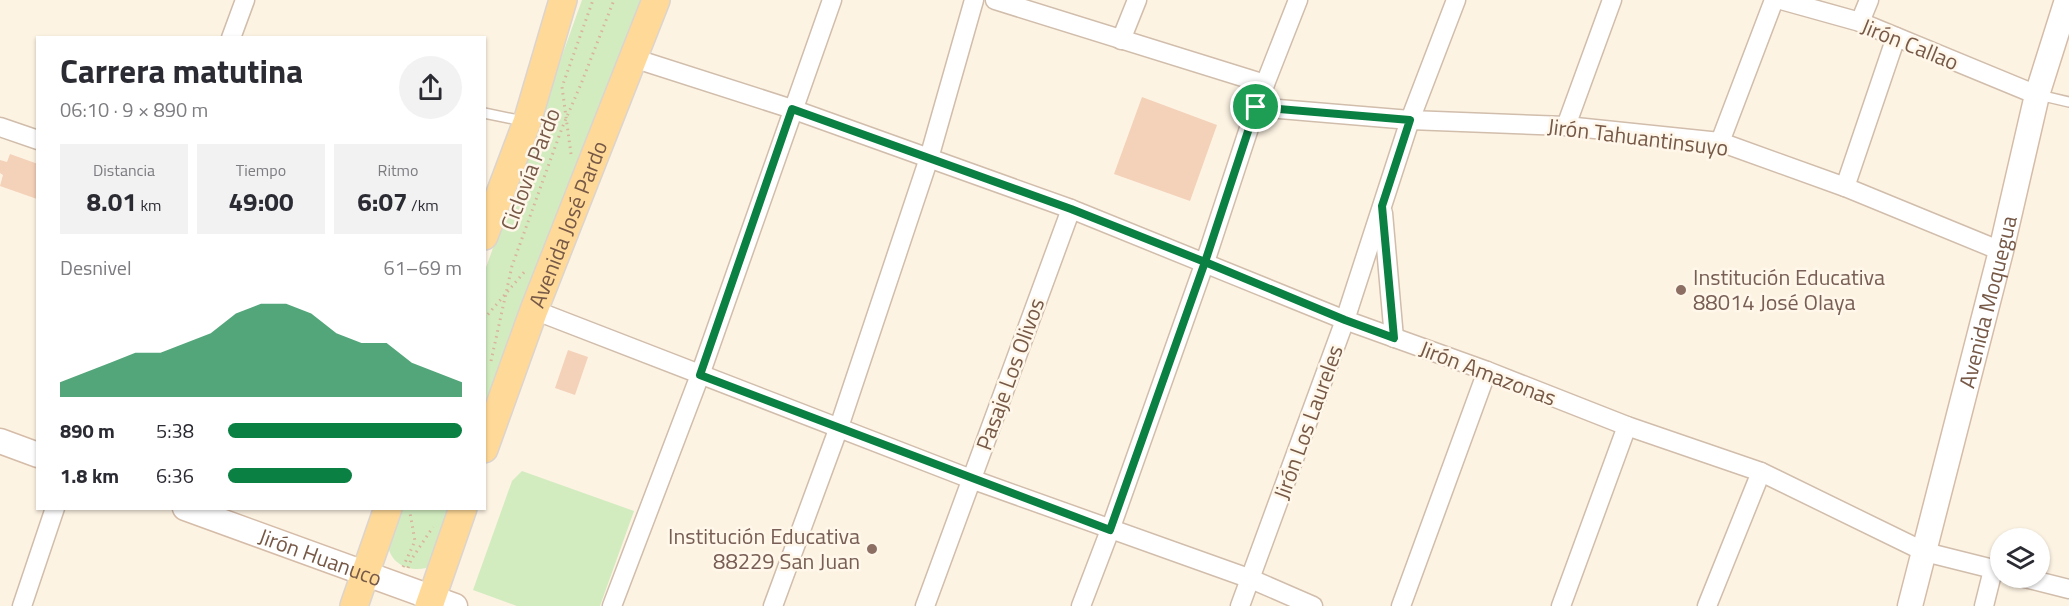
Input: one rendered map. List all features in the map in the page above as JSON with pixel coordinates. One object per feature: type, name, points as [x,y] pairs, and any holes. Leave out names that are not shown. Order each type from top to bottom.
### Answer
[{"type":"main road","points":[[486,231],[526,122],[563,0]]},
{"type":"main road","name":"Avenida José Pardo","points":[[486,443],[534,310],[656,0]]},
{"type":"main road","name":"Avenida Moquegua","points":[[1910,606],[2001,251],[2037,95],[2067,0]]},
{"type":"main road","points":[[0,441],[36,454]]},
{"type":"main road","name":"Jirón Huanuco","points":[[191,510],[400,586],[439,603]]},
{"type":"main road","points":[[354,606],[387,510]]},
{"type":"main road","points":[[439,603],[462,510]]},
{"type":"street","points":[[233,36],[245,0]]},
{"type":"street","points":[[612,606],[700,375],[832,0]]},
{"type":"street","points":[[773,606],[839,427],[929,158],[974,0]]},
{"type":"street","points":[[994,0],[1265,84]]},
{"type":"street","points":[[1121,40],[1137,0]]},
{"type":"street","points":[[1080,606],[1110,530],[1205,262],[1256,107],[1298,0]]},
{"type":"street","name":"Jirón Los Laureles","points":[[1240,606],[1345,320],[1410,120],[1456,0]]},
{"type":"street","points":[[1566,126],[1611,0]]},
{"type":"street","points":[[1720,142],[1774,0]]},
{"type":"street","name":"Jirón Callao","points":[[1781,0],[1860,22],[2037,95]]},
{"type":"street","points":[[1860,22],[1869,0]]},
{"type":"street","points":[[1845,186],[1896,38]]},
{"type":"street","name":"Jirón Amazonas","points":[[633,58],[792,109],[1071,209],[1345,320],[1487,371],[1627,426],[1761,472],[1924,552],[1990,569]]},
{"type":"street","name":"Jirón Tahuantinsuyo","points":[[1256,107],[1410,120],[1566,126],[1720,142],[1845,186],[2001,251]]},
{"type":"street","points":[[0,127],[36,139]]},
{"type":"street","points":[[1382,206],[1394,338]]},
{"type":"street","name":"Pasaje Los Olivos","points":[[925,606],[1071,209]]},
{"type":"street","points":[[534,310],[971,479],[1251,579],[1313,606]]},
{"type":"street","points":[[1401,606],[1487,371]]},
{"type":"street","points":[[1561,606],[1627,426]]},
{"type":"street","points":[[1707,606],[1761,472]]},
{"type":"street","points":[[22,606],[54,510]]},
{"type":"street","points":[[2050,584],[2069,589]]},
{"type":"street","points":[[1984,606],[1991,588]]},
{"type":"lane","points":[[2037,95],[2069,102]]},
{"type":"lane","points":[[486,113],[526,122]]},
{"type":"path","points":[[572,161],[562,87],[593,0]]},
{"type":"path","name":"Ciclovía Pardo","points":[[489,368],[514,260],[566,118],[614,0]]},
{"type":"path","points":[[486,317],[528,267]]},
{"type":"path","points":[[400,586],[405,559],[415,541],[410,524],[410,510]]},
{"type":"path","points":[[400,586],[411,560],[434,526]]},
{"type":"green space","points":[[582,0],[642,0],[486,431],[486,267]]},
{"type":"green space","points":[[522,471],[634,511],[600,606],[517,606],[473,590],[512,481]]},
{"type":"green space","points":[[400,510],[457,510],[434,565],[427,568],[413,569],[399,564],[394,559],[388,545],[392,527]]},
{"type":"building","points":[[1142,97],[1217,125],[1190,201],[1114,174]]},
{"type":"building","points":[[10,154],[36,163],[36,199],[0,186],[3,175],[0,173],[0,160],[7,162]]},
{"type":"building","points":[[568,350],[588,357],[575,395],[555,388]]},
{"type":"place","name":"Institución Educativa 88014 José Olaya","points":[[1681,290]]},
{"type":"place","name":"Institución Educativa 88229 San Juan","points":[[872,549]]},
{"type":"route","points":[[1256,107],[1205,262],[1071,209],[792,109],[700,375],[1110,530],[1205,262],[1394,338],[1382,206],[1410,120],[1256,107]]}]
